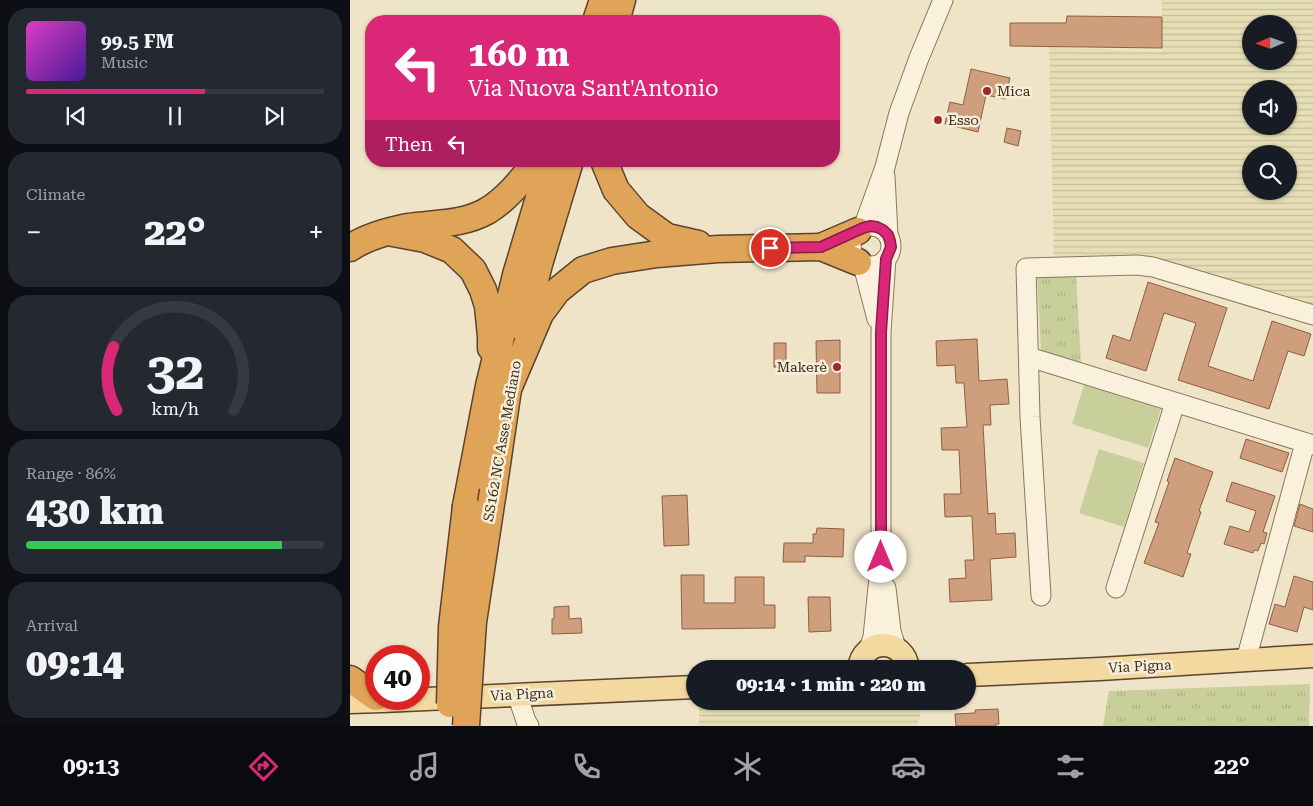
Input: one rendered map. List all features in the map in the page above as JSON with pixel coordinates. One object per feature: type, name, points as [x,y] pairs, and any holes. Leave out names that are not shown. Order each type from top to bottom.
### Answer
[{"type":"highway","points":[[598,15],[603,0]]},
{"type":"highway","points":[[618,15],[622,0]]},
{"type":"highway","points":[[350,248],[361,241],[388,232],[442,225],[461,221],[486,212],[504,199],[532,167]]},
{"type":"highway","name":"SS162 NC Asse Mediano","points":[[466,726],[473,622],[493,491],[499,387],[516,275],[548,167]]},
{"type":"highway","name":"SS162 NC Asse Mediano","points":[[450,726],[452,627],[466,506],[499,387],[568,167]]},
{"type":"highway","points":[[606,167],[616,190],[638,216],[667,237],[718,249]]},
{"type":"highway","points":[[821,247],[860,229]]},
{"type":"highway","points":[[388,232],[425,239],[452,250],[473,270],[484,290],[488,306],[499,387]]},
{"type":"highway","points":[[499,387],[540,314],[556,291],[583,270],[612,261],[657,254],[718,249],[821,247],[860,263]]},
{"type":"highway","points":[[350,679],[365,689]]},
{"type":"main road","points":[[860,660],[876,646],[883,645],[903,659]]},
{"type":"main road","name":"Via Pigna","points":[[976,674],[1100,669],[1313,656]]},
{"type":"main road","name":"Via Pigna","points":[[430,697],[686,687]]},
{"type":"main road","name":"Via Pigna","points":[[350,702],[365,700]]},
{"type":"street","points":[[886,259],[876,266],[860,263],[854,257],[851,243],[853,237],[860,229],[885,167],[899,113],[943,0]]},
{"type":"street","points":[[859,660],[873,637],[881,557],[881,332],[886,259],[891,247],[888,235],[885,167]]},
{"type":"street","points":[[860,229],[870,226],[877,227],[888,235]]},
{"type":"street","points":[[860,263],[881,332]]},
{"type":"street","points":[[1041,596],[1030,417],[1026,268],[1137,264],[1153,267],[1313,315]]},
{"type":"street","points":[[1029,357],[1309,444],[1246,660]]},
{"type":"street","points":[[1116,588],[1175,403]]},
{"type":"street","points":[[881,557],[892,631],[903,659]]},
{"type":"street","points":[[517,694],[529,726]]},
{"type":"shaded area","points":[[1162,0],[1313,0],[1313,306],[1205,274],[1054,260],[1049,47],[1162,52]]},
{"type":"shaded area","points":[[699,710],[921,710],[917,726],[699,726]]},
{"type":"green space","points":[[1076,273],[1081,363],[1041,351],[1037,275]]},
{"type":"green space","points":[[1084,385],[1161,409],[1148,448],[1072,424]]},
{"type":"green space","points":[[1099,449],[1144,463],[1124,527],[1079,513]]},
{"type":"green space","points":[[1310,684],[1309,726],[1103,726],[1109,691]]},
{"type":"building","points":[[1067,16],[1162,17],[1162,48],[1010,46],[1010,23],[1066,23]]},
{"type":"building","points":[[971,69],[1010,78],[1005,99],[986,95],[978,132],[945,124],[950,102],[963,105]]},
{"type":"building","points":[[1007,128],[1021,131],[1018,146],[1004,142]]},
{"type":"building","points":[[1148,282],[1227,308],[1208,366],[1253,381],[1272,321],[1311,334],[1304,356],[1288,351],[1269,409],[1178,380],[1196,323],[1164,313],[1146,371],[1106,358],[1113,335],[1130,341]]},
{"type":"building","points":[[977,339],[979,381],[1007,379],[1009,404],[990,405],[991,425],[983,425],[988,514],[995,513],[996,534],[1015,533],[1016,557],[990,559],[992,600],[950,602],[949,579],[966,578],[965,560],[974,560],[972,516],[945,517],[944,494],[961,494],[959,450],[942,450],[941,428],[967,427],[964,383],[956,383],[955,365],[937,366],[936,341]]},
{"type":"building","points":[[840,340],[840,393],[817,393],[816,341]]},
{"type":"building","points":[[774,343],[786,343],[786,367],[774,367]]},
{"type":"building","points":[[1246,439],[1289,453],[1282,472],[1240,458]]},
{"type":"building","points":[[1175,458],[1213,472],[1187,553],[1191,554],[1183,577],[1144,563],[1159,523],[1155,522]]},
{"type":"building","points":[[1232,482],[1275,496],[1263,532],[1267,533],[1264,544],[1261,543],[1258,551],[1254,550],[1253,553],[1224,544],[1230,526],[1249,532],[1256,511],[1226,501]]},
{"type":"building","points":[[687,495],[689,545],[664,546],[662,496]]},
{"type":"building","points":[[1300,504],[1313,509],[1313,532],[1294,526]]},
{"type":"building","points":[[817,528],[844,529],[843,557],[805,556],[805,562],[783,562],[784,543],[813,543],[813,534],[816,534]]},
{"type":"building","points":[[681,575],[704,575],[704,603],[735,603],[735,577],[764,577],[764,605],[775,605],[775,628],[682,629]]},
{"type":"building","points":[[1294,576],[1313,582],[1313,610],[1304,607],[1297,632],[1269,624],[1275,604],[1285,607]]},
{"type":"building","points":[[808,597],[830,597],[831,631],[809,632]]},
{"type":"building","points":[[569,606],[569,619],[581,618],[582,633],[552,634],[554,607]]},
{"type":"building","points":[[998,709],[999,724],[996,724],[996,726],[956,726],[955,714],[975,713],[976,710]]},
{"type":"place","name":"Mica","points":[[987,91]]},
{"type":"place","name":"Esso","points":[[938,120]]},
{"type":"place","name":"Makerè","points":[[837,367]]},
{"type":"route","points":[[770,248],[821,247],[870,226],[883,230],[888,235],[891,247],[890,254],[886,259],[881,332],[881,557]]}]
